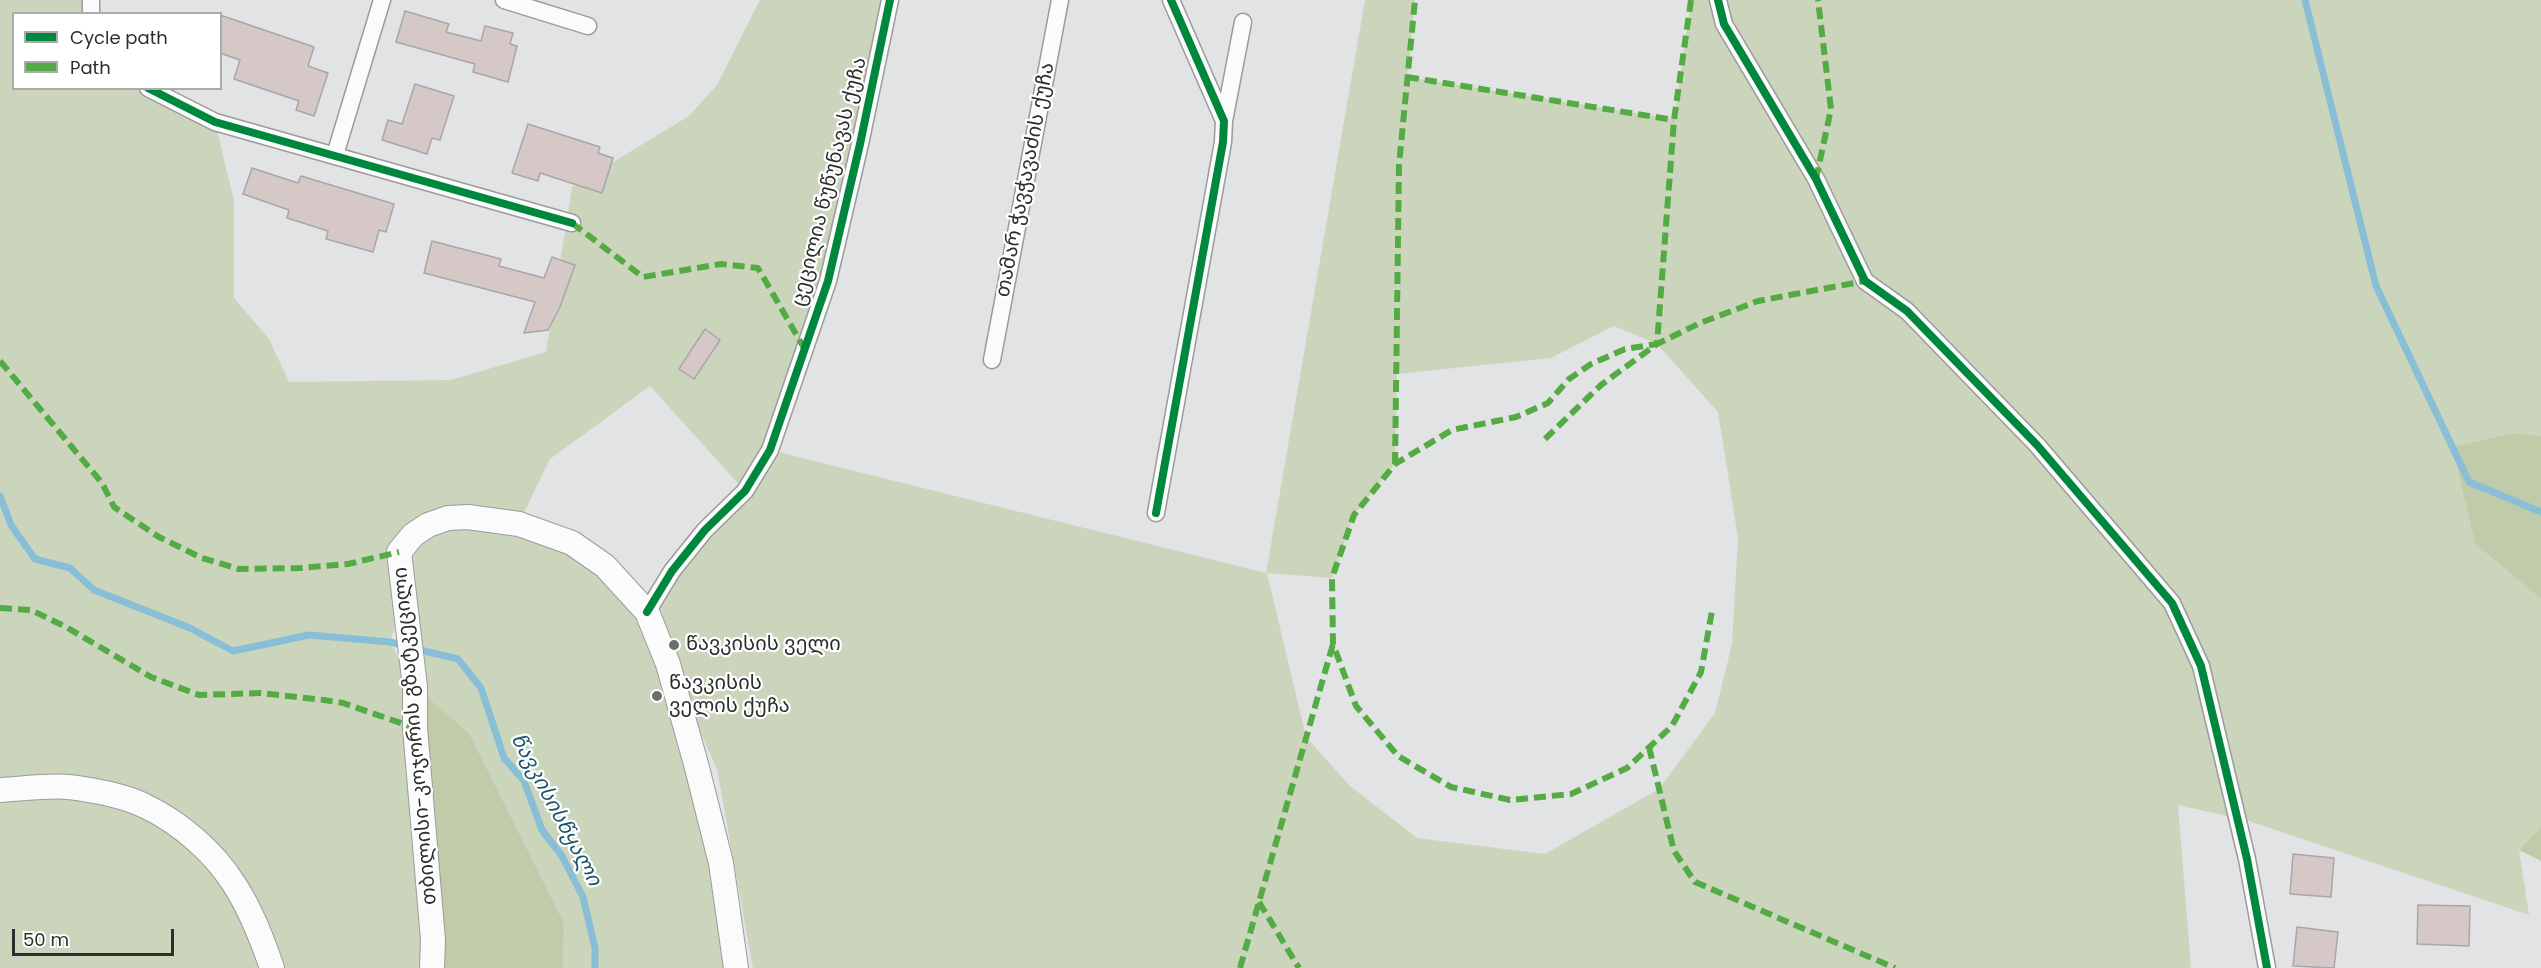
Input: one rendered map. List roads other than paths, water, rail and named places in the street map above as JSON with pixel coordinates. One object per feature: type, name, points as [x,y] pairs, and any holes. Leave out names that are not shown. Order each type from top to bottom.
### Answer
[{"type":"main road","name":"თბილისი-კოჯორის გზატკეცილი","points":[[432,968],[433,940],[415,728],[415,687],[399,552],[413,535],[428,525],[448,518],[468,517],[519,524],[572,543],[605,566],[647,612],[668,664],[721,863],[736,968]]},
{"type":"main road","points":[[0,790],[68,787],[111,795],[145,806],[179,827],[206,850],[234,883],[259,931],[272,968]]},
{"type":"street","points":[[335,155],[382,0]]},
{"type":"street","points":[[504,0],[588,26]]},
{"type":"street","name":"ცეცილია წუწუნავას ქუჩა","points":[[647,612],[672,571],[705,530],[745,491],[770,450],[828,281],[890,0]]},
{"type":"street","name":"თამარ ჭავჭავაძის ქუჩა","points":[[992,360],[1060,0]]},
{"type":"street","points":[[1171,0],[1224,122]]},
{"type":"street","points":[[1718,0],[1724,24],[1816,179],[1865,281],[1908,311],[2037,445],[2172,603],[2201,666],[2247,859],[2267,968]]},
{"type":"street","points":[[1156,513],[1243,22]]},
{"type":"street","points":[[152,90],[215,122],[572,223]]},
{"type":"waterway","points":[[2305,0],[2376,286],[2469,482],[2541,512]]},
{"type":"waterway","name":"წავკისისწყალი","points":[[0,496],[11,525],[35,559],[70,568],[94,590],[190,628],[233,651],[309,635],[390,642],[406,646]]},
{"type":"waterway","name":"წავკისისწყალი","points":[[416,649],[458,659],[481,688],[504,758],[524,781],[542,830],[562,856],[583,897],[595,948],[595,968]]},
{"type":"place","name":"წავკისის ველი","points":[[674,645]]},
{"type":"place","name":"წავკისის ველის ქუჩა","points":[[657,696]]}]
